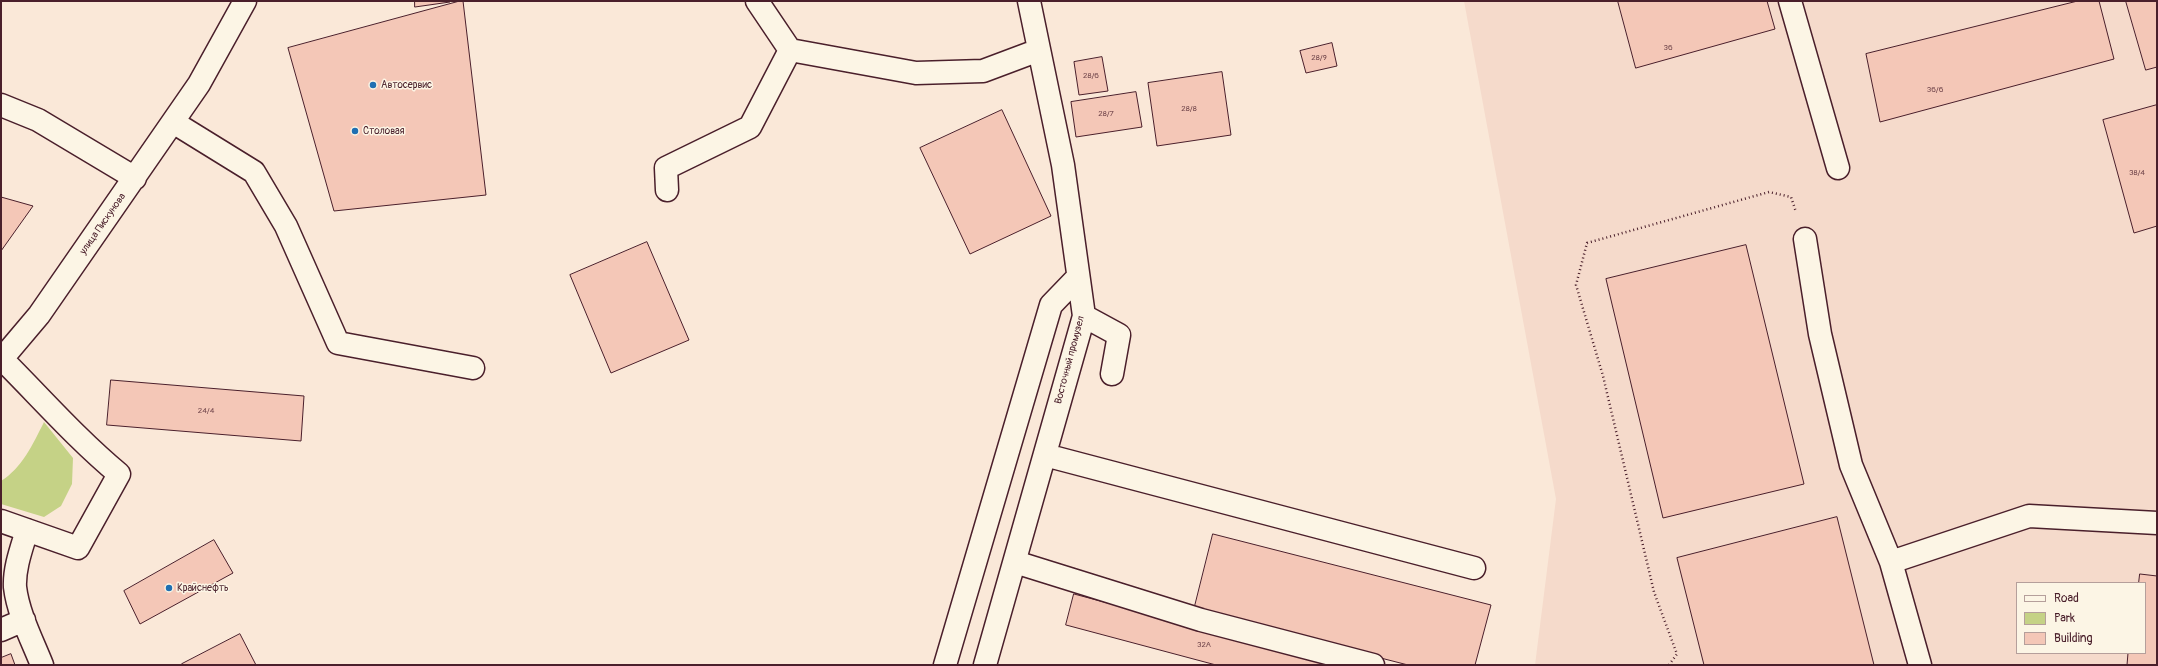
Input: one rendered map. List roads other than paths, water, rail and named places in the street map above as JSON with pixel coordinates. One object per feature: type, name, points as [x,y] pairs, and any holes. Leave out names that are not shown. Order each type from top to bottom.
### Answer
[{"type":"street","name":"улица Пискунова","points":[[199,84],[236,1]]},
{"type":"street","name":"улица Пискунова","points":[[1,360],[38,315],[135,178],[199,84],[245,1]]},
{"type":"street","points":[[758,1],[790,50],[916,73],[983,71],[1039,50]]},
{"type":"street","name":"Восточный промузел","points":[[985,665],[1084,316],[1063,165],[1029,1]]},
{"type":"street","points":[[1790,1],[1838,168]]},
{"type":"street","points":[[667,190],[666,168],[750,127],[790,50]]},
{"type":"street","points":[[1,105],[38,120],[135,178]]},
{"type":"street","points":[[173,122],[254,172],[286,226],[338,343],[473,368]]},
{"type":"street","points":[[1805,239],[1820,334],[1851,465],[1891,562],[1920,665]]},
{"type":"street","points":[[945,665],[1052,305],[1078,277]]},
{"type":"street","points":[[1084,316],[1119,335],[1112,374]]},
{"type":"street","points":[[1,360],[57,414],[88,448],[119,474],[78,548],[1,521]]},
{"type":"street","points":[[1045,455],[1474,568]]},
{"type":"street","points":[[1891,562],[2029,516],[2157,523]]},
{"type":"street","points":[[27,530],[18,564],[15,586],[24,620],[42,665]]},
{"type":"street","points":[[1014,562],[1201,620],[1373,665]]},
{"type":"street","points":[[1,630],[24,620]]},
{"type":"place","name":"Автосервис","points":[[373,85]]},
{"type":"place","name":"Столовая","points":[[355,131]]},
{"type":"place","name":"Крайснефть","points":[[169,588]]}]
